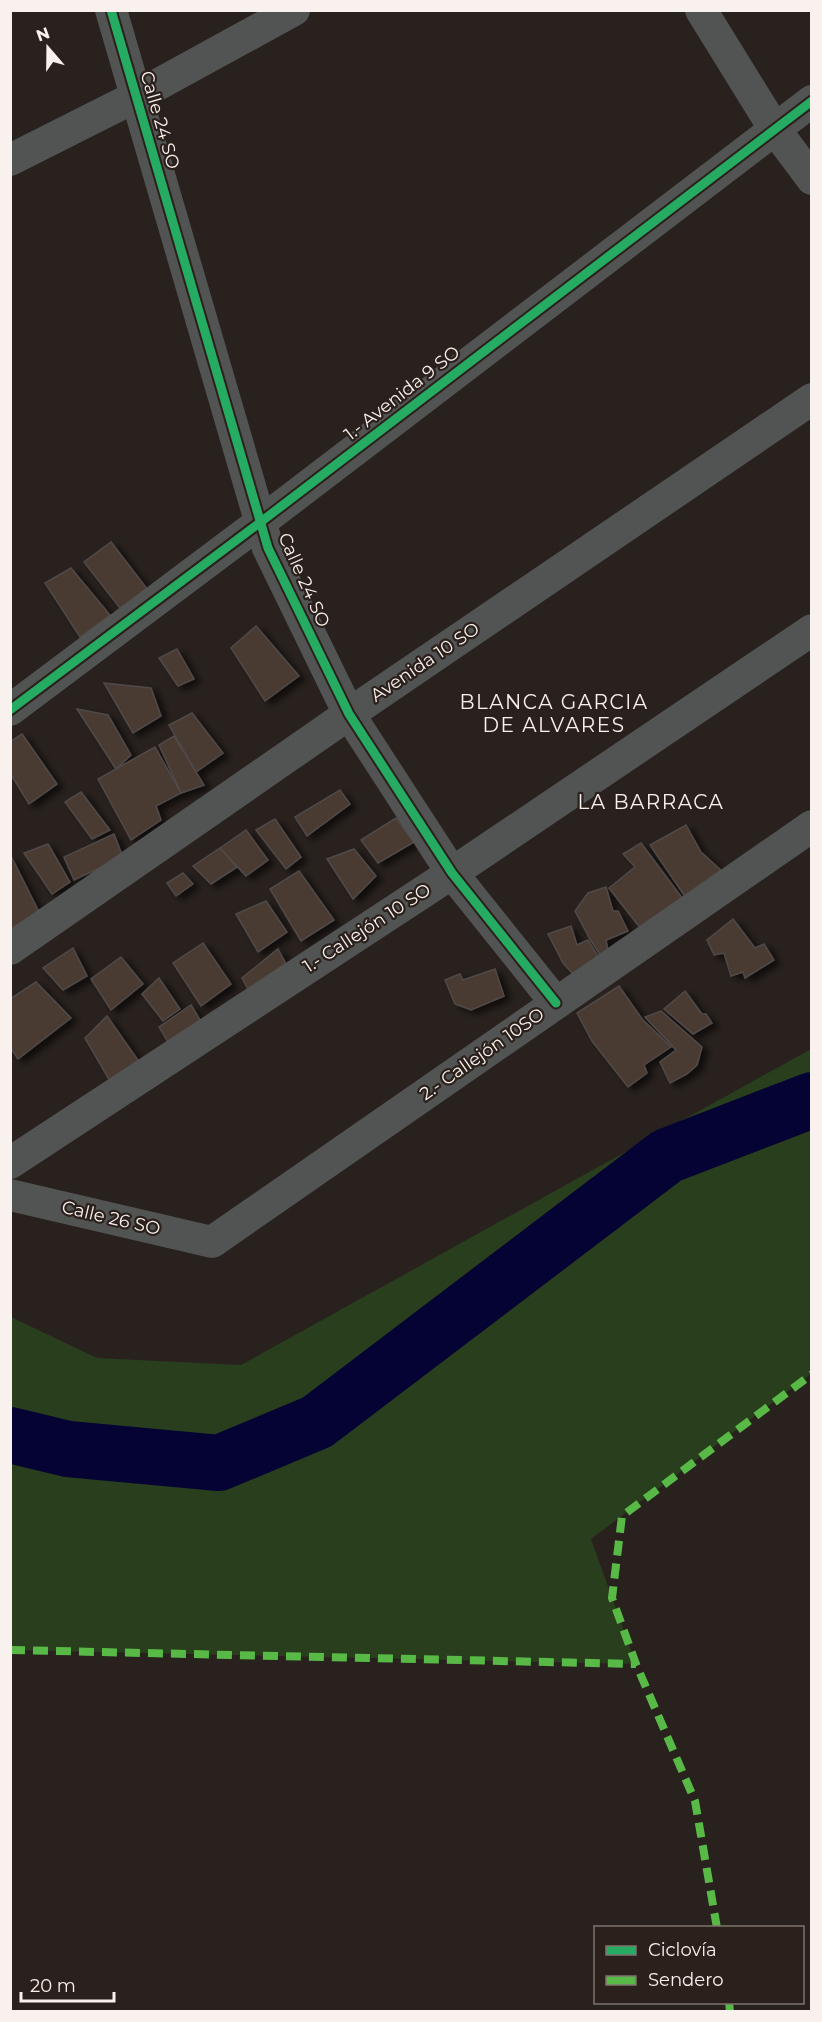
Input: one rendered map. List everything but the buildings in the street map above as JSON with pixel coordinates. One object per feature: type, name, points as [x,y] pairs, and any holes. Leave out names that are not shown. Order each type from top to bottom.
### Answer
[{"type":"street","name":"Calle 24 SO","points":[[111,10],[162,189],[262,521],[268,548],[350,714],[452,873],[556,1003]]},
{"type":"street","points":[[10,160],[137,96],[294,10]]},
{"type":"street","points":[[701,10],[774,128],[812,179]]},
{"type":"street","name":"1.- Avenida 9 SO","points":[[10,710],[262,521],[812,101]]},
{"type":"street","name":"Avenida 10 SO","points":[[10,949],[812,399]]},
{"type":"street","name":"1.- Callejón 10 SO","points":[[10,1163],[452,873],[812,630]]},
{"type":"street","name":"2.- Callejón 10SO","points":[[212,1242],[812,826]]},
{"type":"street","name":"Calle 26 SO","points":[[10,1195],[212,1242]]},
{"type":"green space","points":[[811,1049],[811,1374],[591,1539],[636,1664],[11,1650],[11,1317],[97,1358],[241,1365]]},
{"type":"waterway","points":[[10,1435],[68,1449],[219,1463],[317,1422],[667,1156],[812,1100]]},
{"type":"marked path","points":[[717,1926],[695,1801],[636,1664],[612,1598],[622,1516],[812,1374]]},
{"type":"marked path","points":[[10,1650],[636,1664]]},
{"type":"marked path","points":[[729,2004],[730,2012]]},
{"type":"cycle path","points":[[111,10],[268,548],[349,714],[452,873],[556,1003]]},
{"type":"cycle path","points":[[10,710],[262,521],[812,101]]},
{"type":"district","name":"BLANCA GARCIA DE ALVARES","points":[[554,714]]},
{"type":"district","name":"LA BARRACA","points":[[651,802]]}]
